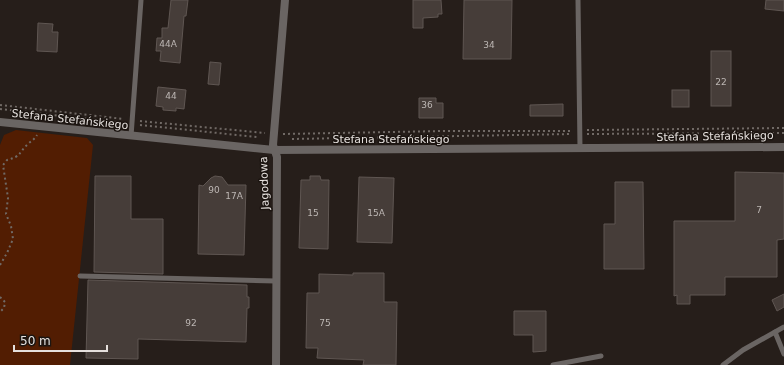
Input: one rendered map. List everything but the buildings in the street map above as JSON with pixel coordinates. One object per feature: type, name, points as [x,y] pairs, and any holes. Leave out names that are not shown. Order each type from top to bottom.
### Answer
[{"type":"street","name":"Jagodowa","points":[[276,365],[277,157],[274,150],[273,136],[285,0]]},
{"type":"street","name":"Stefana Stefańskiego","points":[[0,122],[274,150],[784,147]]},
{"type":"lane","points":[[131,136],[141,0]]},
{"type":"lane","points":[[578,0],[580,148]]},
{"type":"lane","points":[[80,276],[276,281]]},
{"type":"lane","points":[[723,365],[743,350],[784,327]]},
{"type":"lane","points":[[776,332],[784,354]]},
{"type":"lane","points":[[553,365],[601,356]]},
{"type":"path","points":[[0,105],[132,122],[273,136],[444,130],[784,133]]},
{"type":"path","points":[[0,109],[273,136],[784,128]]},
{"type":"path","points":[[0,265],[8,253],[13,239],[11,226],[6,214],[8,198],[3,165],[6,160],[15,158],[22,153],[26,146],[36,137],[40,126]]},
{"type":"path","points":[[0,297],[4,302],[4,308],[0,312]]},
{"type":"shaded area","points":[[16,130],[87,138],[93,145],[70,365],[0,365],[0,145],[4,135]]}]
